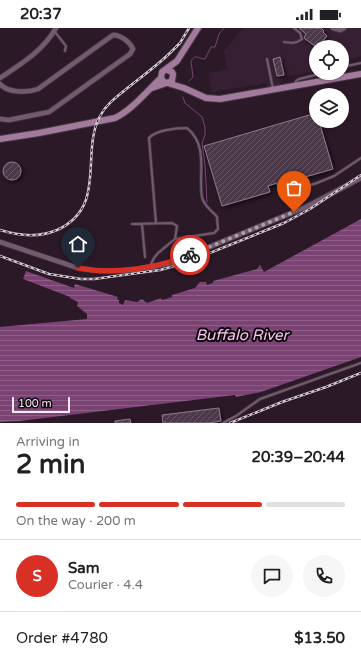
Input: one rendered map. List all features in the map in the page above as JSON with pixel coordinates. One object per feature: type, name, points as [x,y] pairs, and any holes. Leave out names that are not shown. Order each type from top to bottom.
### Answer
[{"type":"street","points":[[113,28],[113,35]]},
{"type":"street","points":[[152,88],[172,81],[177,61],[198,28]]},
{"type":"street","points":[[333,28],[340,30],[344,28]]},
{"type":"street","points":[[0,78],[34,55],[55,29]]},
{"type":"street","points":[[0,84],[8,90],[29,91],[38,89],[113,35],[118,35],[130,45],[132,49],[130,54],[49,112],[9,120],[0,119]]},
{"type":"street","points":[[0,139],[115,118],[152,88],[161,78],[162,72],[167,70],[177,61]]},
{"type":"street","points":[[167,70],[170,70],[184,88]]},
{"type":"street","points":[[161,78],[162,80],[200,96],[212,99],[273,90],[361,74]]},
{"type":"street","points":[[0,242],[78,268],[89,270],[122,270],[173,262],[315,203],[361,178]]},
{"type":"lane","points":[[284,42],[293,43],[302,39],[300,34],[294,28]]},
{"type":"lane","points":[[55,29],[66,46],[65,51]]},
{"type":"lane","points":[[267,59],[273,90]]},
{"type":"lane","points":[[349,66],[361,63]]},
{"type":"lane","points":[[295,86],[295,83],[299,79],[309,76]]},
{"type":"lane","points":[[150,266],[154,258],[175,240],[214,233],[219,226],[217,217],[206,205],[202,197],[201,156],[197,141],[194,135],[187,128],[169,129],[149,138],[156,223]]},
{"type":"lane","points":[[287,192],[334,176],[361,158]]},
{"type":"lane","points":[[132,224],[175,224],[175,240]]},
{"type":"lane","points":[[142,224],[145,256]]},
{"type":"lane","points":[[223,423],[241,413],[260,399],[361,363]]},
{"type":"shaded area","points":[[243,28],[361,28],[361,56],[349,60],[349,40],[309,40],[309,72],[288,76],[278,85],[268,87],[267,83],[212,92],[208,73],[227,69],[224,51]]},
{"type":"water","name":"Buffalo River","points":[[361,219],[361,357],[261,392],[236,397],[235,395],[20,421],[0,422],[0,327],[87,319],[87,314],[77,306],[78,302],[70,297],[23,279],[26,271],[74,288],[75,284],[118,297],[117,299],[119,300],[119,303],[123,305],[125,300],[137,302],[142,299],[147,303],[161,298],[162,300],[172,297],[172,295],[195,288],[200,282],[206,282],[207,285],[213,283],[213,281],[257,269],[260,265],[264,272]]},
{"type":"building","points":[[299,28],[321,28],[327,36],[324,40],[309,40],[309,42],[304,38],[306,34]]},
{"type":"building","points":[[280,57],[284,75],[277,76],[273,59]]},
{"type":"building","points":[[309,115],[309,128],[321,128],[333,169],[277,185],[277,183],[268,186],[270,192],[222,206],[204,146]]},
{"type":"building","points":[[12,162],[18,165],[21,171],[18,177],[12,180],[6,177],[3,171],[6,165]]},
{"type":"building","points":[[219,408],[221,421],[209,423],[163,423],[162,415]]},
{"type":"building","points":[[130,419],[131,423],[115,423],[115,421]]},
{"type":"waterway","points":[[189,81],[193,77],[191,61],[194,57],[205,59],[211,47],[215,47],[219,34],[224,28]]},
{"type":"waterway","points":[[183,97],[185,103],[202,117],[205,127],[205,135],[202,143],[207,202]]},
{"type":"railway","points":[[0,230],[21,235],[36,235],[50,233],[73,220],[82,208],[88,194],[92,146],[100,116],[106,107],[172,51],[180,43],[189,28]]},
{"type":"railway","points":[[0,256],[49,274],[81,279],[94,279],[160,270],[185,263],[284,223],[310,209],[361,175]]},
{"type":"railway","points":[[230,423],[361,373]]},
{"type":"way so far","points":[[190,255],[294,212]]},
{"type":"route","points":[[78,268],[98,271],[122,270],[164,264],[190,255]]}]
